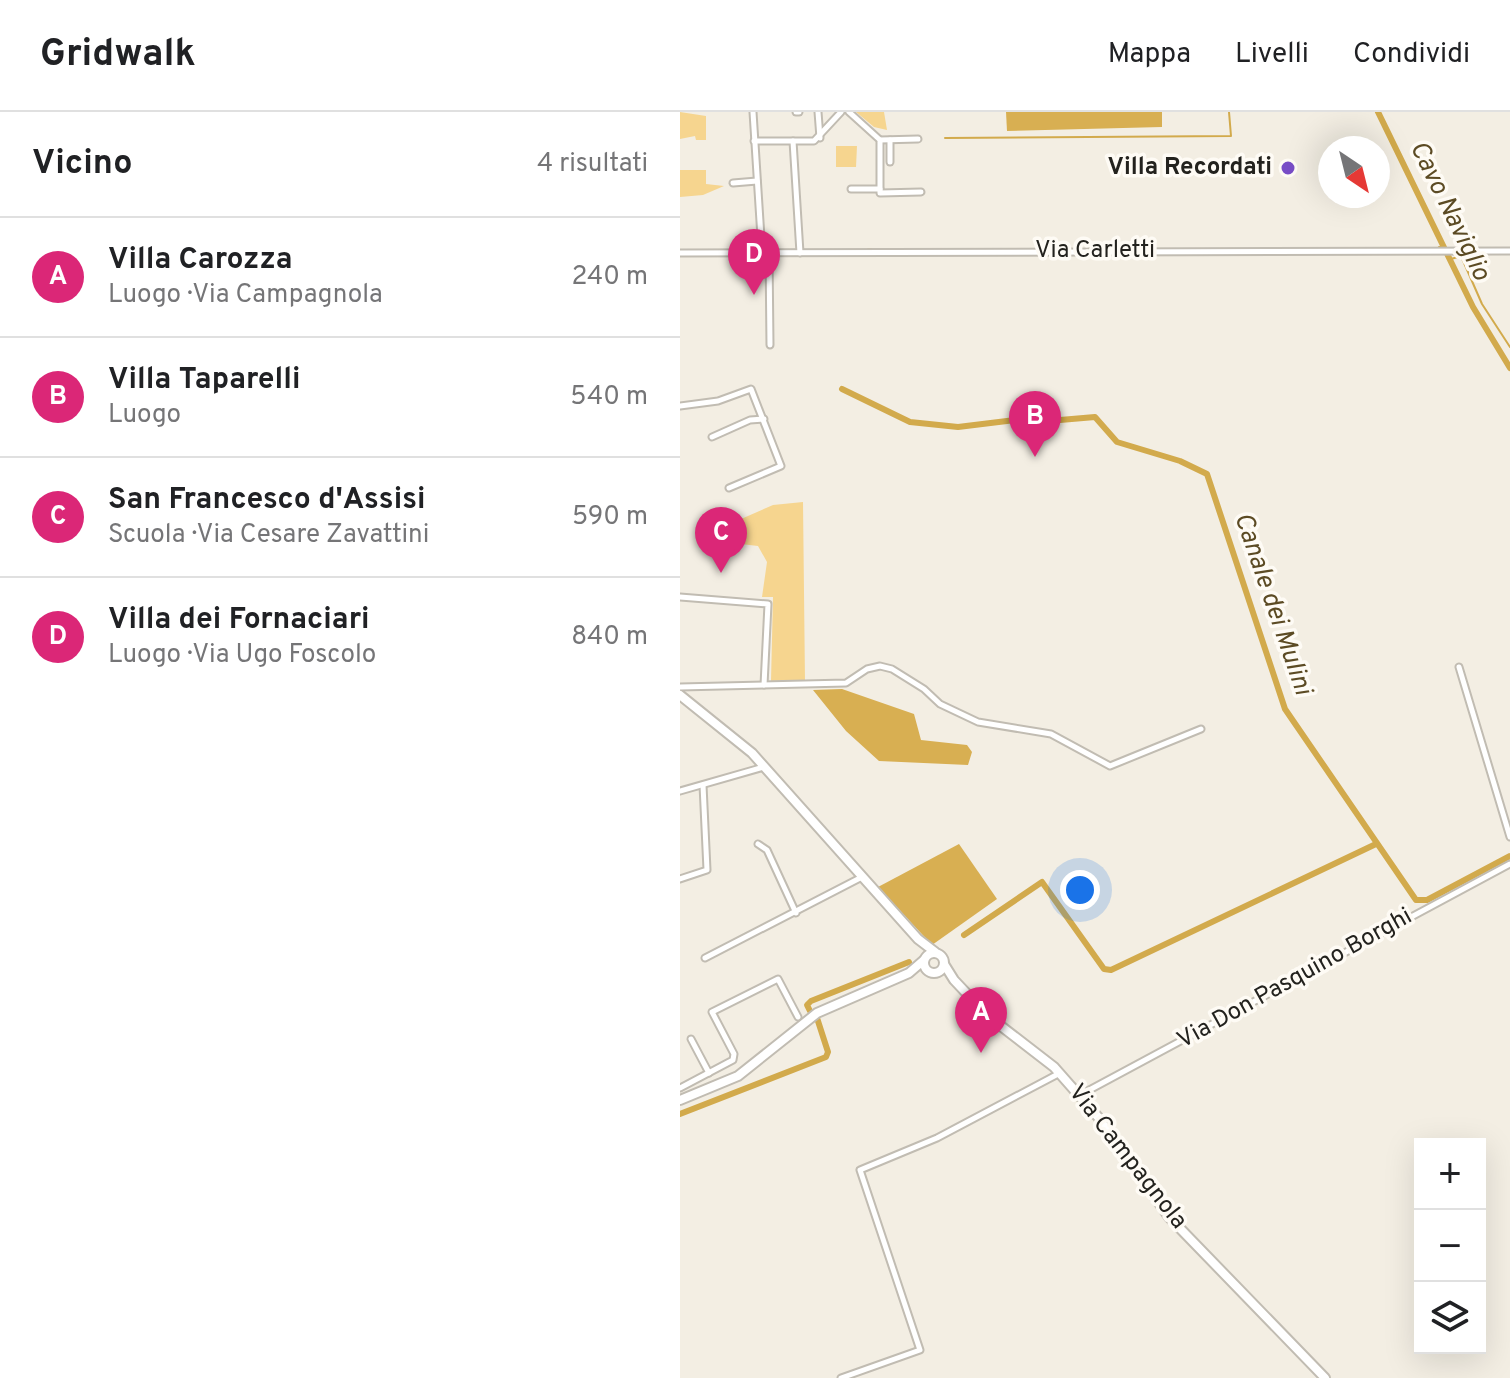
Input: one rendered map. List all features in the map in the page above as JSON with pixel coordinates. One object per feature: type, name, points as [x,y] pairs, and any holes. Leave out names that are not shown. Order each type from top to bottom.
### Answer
[{"type":"main road","name":"Via Campagnola","points":[[680,695],[765,767],[918,939],[943,957],[954,980],[988,1016],[1041,1053],[1060,1073],[1080,1095],[1169,1217],[1325,1378]]},
{"type":"main road","name":"Via Campagnola","points":[[918,939],[924,959],[933,972],[954,980]]},
{"type":"main road","points":[[680,1100],[750,1069],[817,1013],[909,973],[935,952]]},
{"type":"main road","points":[[909,973],[933,972],[944,964]]},
{"type":"street","points":[[818,112],[820,139]]},
{"type":"street","points":[[754,141],[820,139],[841,112]]},
{"type":"street","points":[[849,112],[880,140],[918,139]]},
{"type":"street","points":[[753,113],[770,345]]},
{"type":"street","points":[[880,140],[880,193],[921,192]]},
{"type":"street","points":[[890,140],[890,162]]},
{"type":"street","points":[[793,141],[800,253]]},
{"type":"street","points":[[733,183],[757,181]]},
{"type":"street","points":[[851,189],[880,189]]},
{"type":"street","name":"Via Carletti","points":[[680,253],[1510,251]]},
{"type":"street","points":[[680,406],[718,401],[751,389],[781,466],[729,488]]},
{"type":"street","points":[[712,437],[750,420],[764,419]]},
{"type":"street","points":[[680,597],[768,604],[764,685]]},
{"type":"street","points":[[1459,667],[1510,837]]},
{"type":"street","points":[[680,687],[846,683],[867,669],[892,669],[924,689],[940,704],[978,722],[1051,734],[1110,766],[1201,729]]},
{"type":"street","points":[[680,791],[765,767]]},
{"type":"street","points":[[680,879],[707,870],[703,785]]},
{"type":"street","points":[[758,844],[767,850],[796,913]]},
{"type":"street","name":"Via Don Pasquino Borghi","points":[[1080,1095],[1510,864]]},
{"type":"street","points":[[705,958],[862,877]]},
{"type":"street","points":[[680,1088],[733,1060],[734,1054],[712,1012],[778,979],[798,1017]]},
{"type":"street","points":[[691,1039],[709,1073]]},
{"type":"street","points":[[841,1378],[920,1350],[860,1170],[937,1138],[1060,1073]]},
{"type":"shaded area","points":[[680,112],[706,116],[706,140],[696,140],[695,136],[680,139]]},
{"type":"shaded area","points":[[856,112],[884,112],[887,130],[874,127]]},
{"type":"shaded area","points":[[1006,112],[1162,112],[1162,127],[1007,131]]},
{"type":"shaded area","points":[[836,146],[857,146],[856,167],[836,167]]},
{"type":"shaded area","points":[[680,170],[706,170],[706,184],[724,186],[703,195],[680,197]]},
{"type":"shaded area","points":[[803,502],[805,681],[771,681],[773,597],[762,597],[767,562],[758,546],[732,543],[726,537],[725,526],[773,505]]},
{"type":"shaded area","points":[[842,689],[914,714],[921,740],[967,745],[972,752],[968,765],[879,761],[846,731],[813,690]]},
{"type":"shaded area","points":[[959,844],[997,899],[932,945],[878,887]]},
{"type":"waterway","points":[[945,138],[1231,136],[1229,112]]},
{"type":"waterway","name":"Cavo Naviglio","points":[[1378,112],[1473,307],[1510,368]]},
{"type":"waterway","name":"Cavo Naviglio","points":[[1439,247],[1444,247]]},
{"type":"waterway","points":[[868,249],[874,249]]},
{"type":"waterway","points":[[881,249],[923,249]]},
{"type":"waterway","points":[[971,249],[1239,249]]},
{"type":"waterway","points":[[1451,259],[1461,256],[1482,304],[1510,347]]},
{"type":"waterway","name":"Canale dei Mulini","points":[[842,389],[910,422],[958,427],[1015,420]]},
{"type":"waterway","name":"Canale dei Mulini","points":[[1025,423],[1095,417],[1117,442],[1180,461],[1207,474],[1285,709],[1416,900],[1427,900],[1510,856]]},
{"type":"waterway","points":[[964,935],[1042,882],[1104,969],[1111,970],[1376,844]]},
{"type":"waterway","points":[[810,1011],[807,1005],[811,1001],[909,962]]},
{"type":"waterway","points":[[680,1114],[826,1057],[828,1052],[817,1018]]},
{"type":"place","name":"Villa Recordati","points":[[1288,168]]},
{"type":"place","name":"Villa dei Fornaciari","points":[[754,295]]},
{"type":"place","name":"Villa Taparelli","points":[[1035,457]]},
{"type":"place","name":"San Francesco d'Assisi","points":[[721,573]]},
{"type":"place","name":"Villa Carozza","points":[[981,1053]]}]
